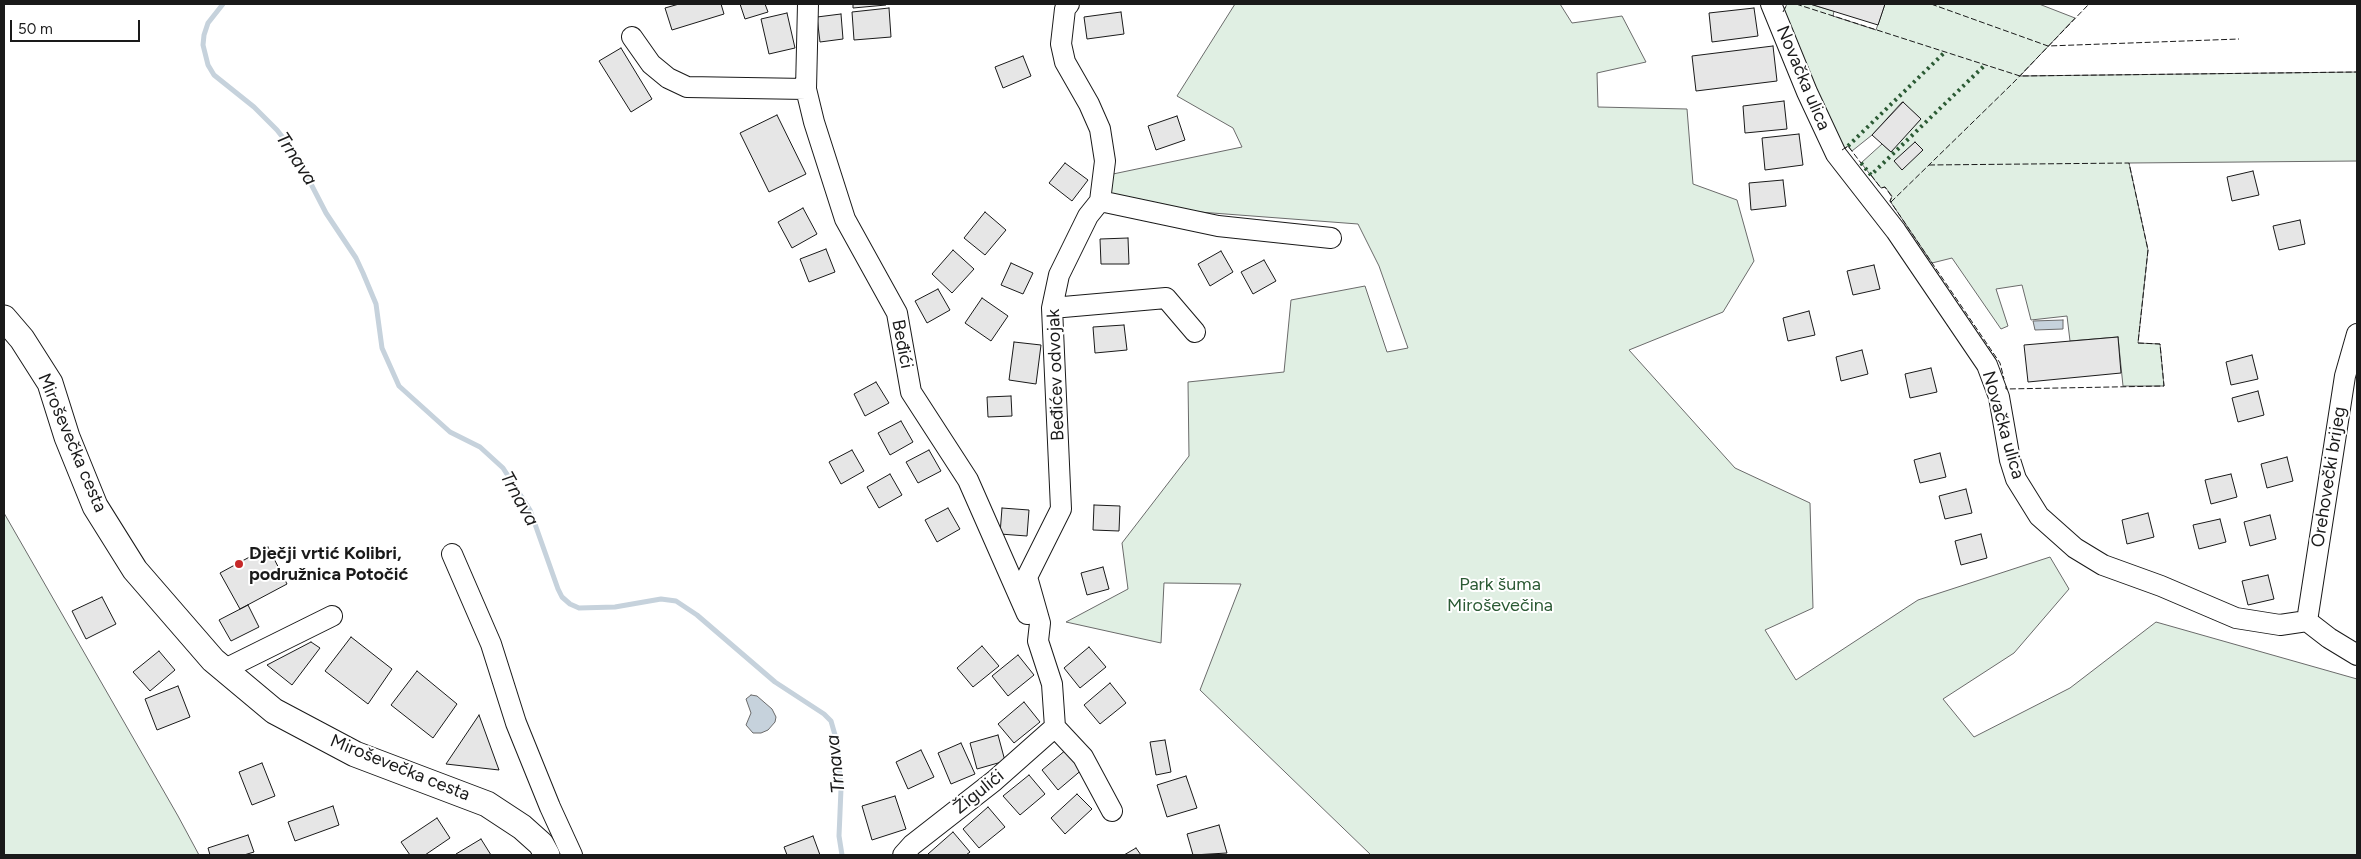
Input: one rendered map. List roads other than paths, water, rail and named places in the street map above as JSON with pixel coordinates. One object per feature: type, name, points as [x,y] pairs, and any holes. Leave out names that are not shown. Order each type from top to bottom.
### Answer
[{"type":"main road","name":"Miroševečka cesta","points":[[4,318],[22,339],[50,383],[67,437],[95,506],[130,562],[213,660],[274,710],[355,754],[487,804],[522,827],[541,844],[547,855]]},
{"type":"street","name":"Beđići","points":[[808,4],[806,89],[814,122],[845,219],[897,313],[911,392],[968,480],[1038,641]]},
{"type":"street","name":"Beđićev odvojak","points":[[1054,727],[1052,684],[1038,641],[1040,623],[1027,577],[1061,509],[1052,308],[1059,276],[1088,216],[1100,201],[1105,161],[1100,129],[1089,104],[1065,62],[1061,44],[1065,9],[1069,4]]},
{"type":"street","name":"Novačka ulica","points":[[1771,4],[1807,92],[1836,154],[1896,231],[1987,365],[1999,397],[2010,460],[2016,479],[2039,516],[2054,531],[2089,558],[2236,618],[2280,625],[2307,622]]},
{"type":"street","points":[[632,37],[651,64],[668,78],[687,87],[806,89]]},
{"type":"street","points":[[1100,201],[1218,226],[1331,238]]},
{"type":"street","points":[[1052,308],[1166,298],[1195,332]]},
{"type":"street","name":"Orehovečki brijeg","points":[[2307,622],[2345,376],[2357,334]]},
{"type":"street","points":[[452,554],[492,644],[516,723],[550,807],[572,855]]},
{"type":"street","points":[[225,670],[332,616]]},
{"type":"street","points":[[2307,622],[2357,655]]},
{"type":"street","points":[[1054,727],[1083,757],[1112,810]]},
{"type":"street","name":"Žigulići","points":[[902,855],[912,845],[994,781],[1054,727]]},
{"type":"waterway","name":"Trnava","points":[[223,4],[208,23],[204,35],[203,45],[208,65],[214,75],[254,107],[277,130],[295,153],[326,213],[356,258],[363,273],[376,304],[382,348],[399,386],[450,432],[480,447],[503,468],[530,510],[558,589],[562,597],[570,604],[579,608],[615,607],[661,599],[676,601],[697,615],[775,682],[824,714],[831,721],[837,742],[841,789],[839,836],[842,855]]},
{"type":"place","name":"Dječji vrtić Kolibri, podružnica Potočić","points":[[239,564]]},
{"type":"park label","name":"Park šuma Miroševečina","points":[[1500,595]]}]
